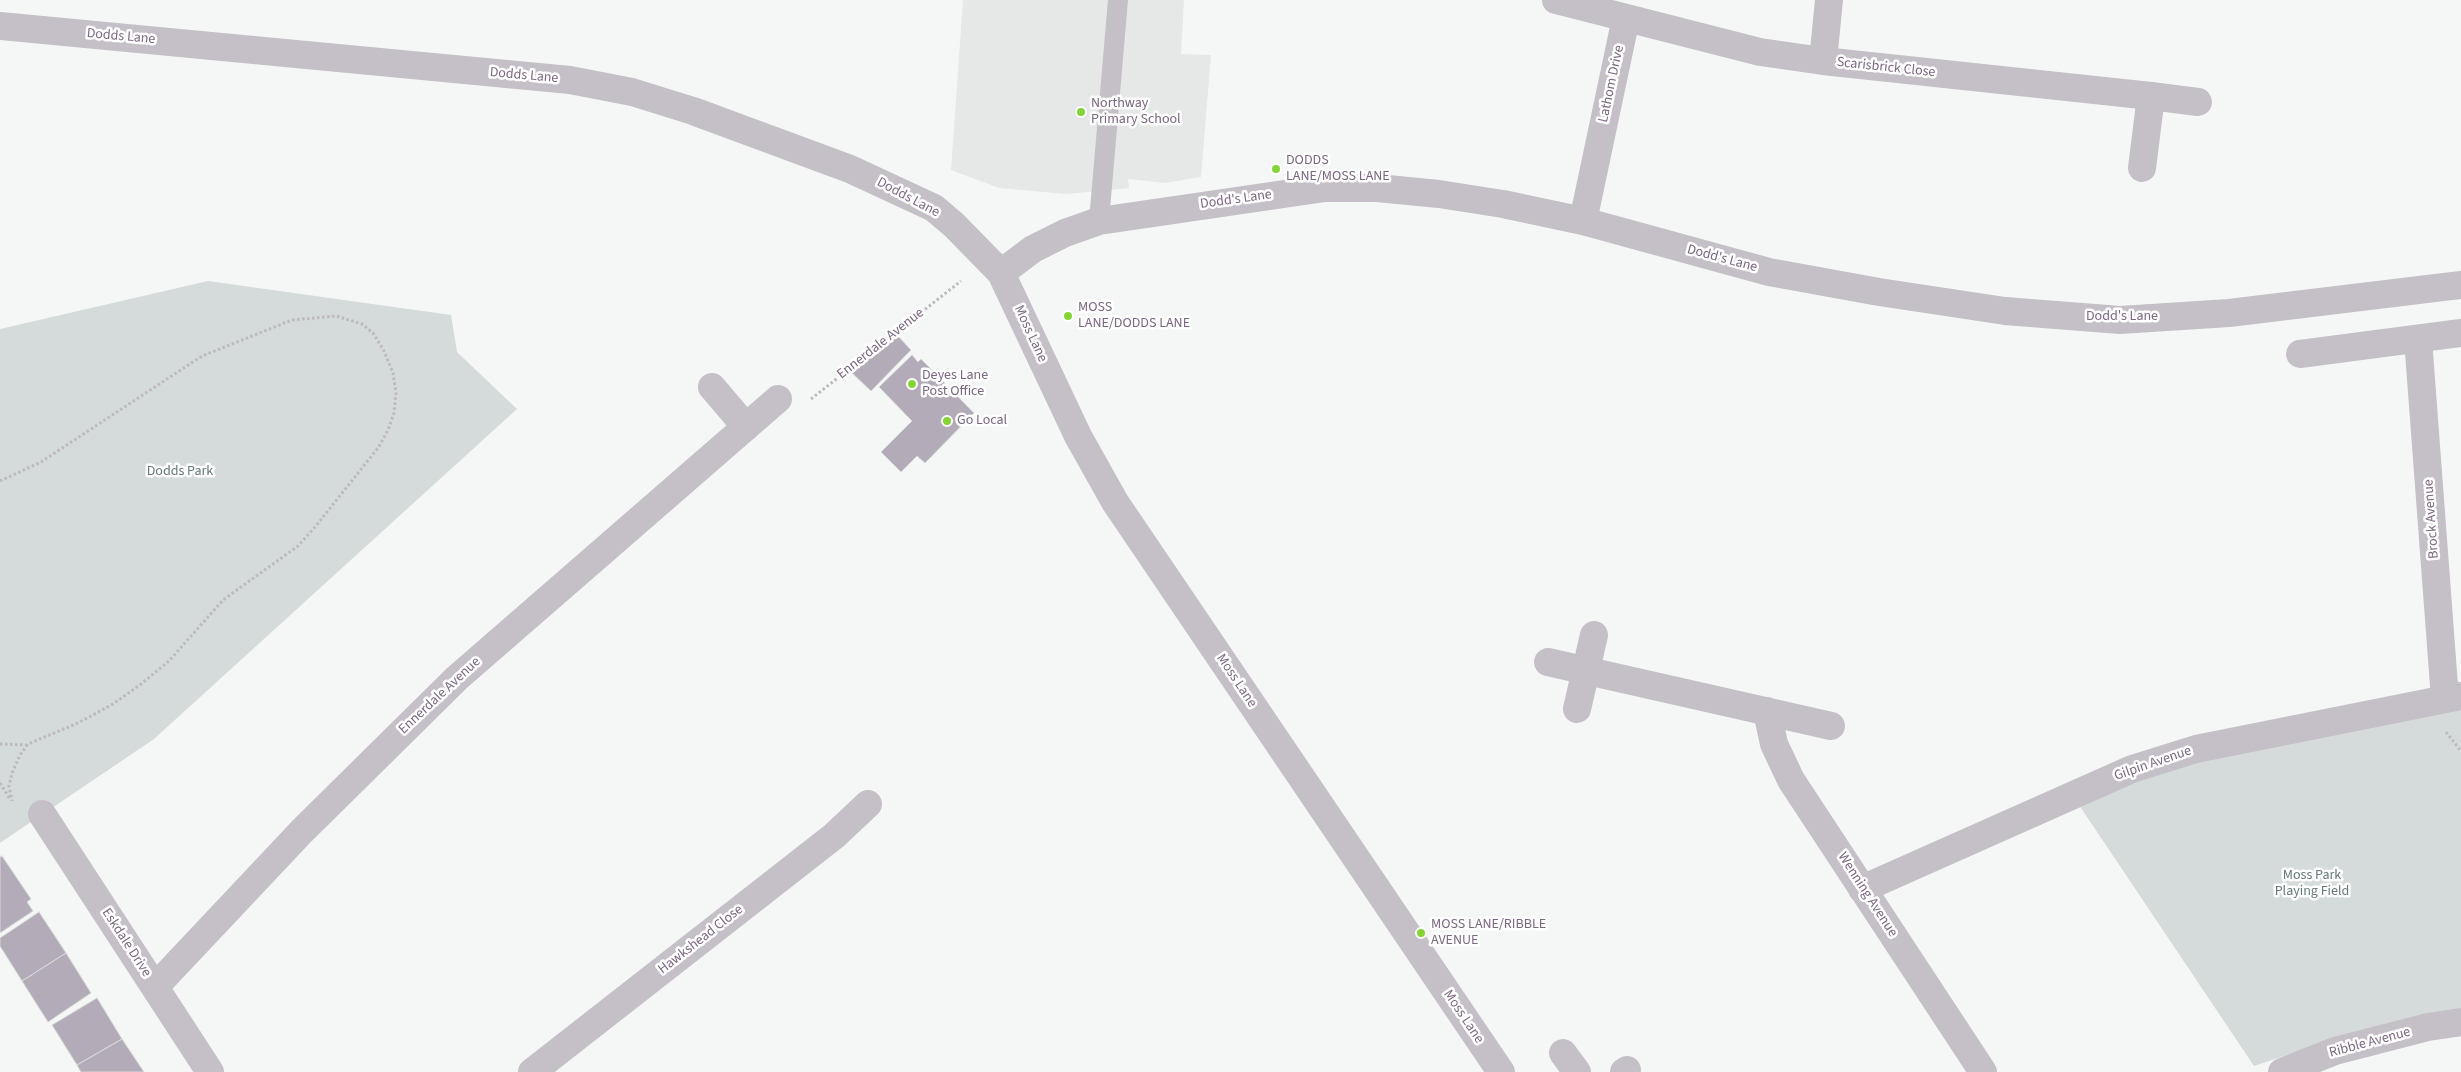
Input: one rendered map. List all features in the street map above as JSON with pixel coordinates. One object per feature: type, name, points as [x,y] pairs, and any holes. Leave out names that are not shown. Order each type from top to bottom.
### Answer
[{"type":"street","points":[[1556,0],[1626,18]]},
{"type":"street","points":[[1824,62],[1829,0]]},
{"type":"street","name":"Scarisbrick Close","points":[[1626,18],[1760,52],[1824,62],[2198,102]]},
{"type":"street","name":"Lathom Drive","points":[[1583,221],[1626,18]]},
{"type":"street","name":"Dodds Lane","points":[[0,26],[570,80],[632,92],[693,111],[850,169],[906,194],[934,208],[1001,274]]},
{"type":"street","points":[[2142,168],[2151,96]]},
{"type":"street","name":"Dodd's Lane","points":[[1001,274],[1033,249],[1066,233],[1099,221],[1325,188],[1377,188],[1439,194],[1503,204],[1583,221],[1769,272],[2005,311],[2110,319],[2229,313],[2461,285]]},
{"type":"street","name":"Moss Lane","points":[[1001,274],[1078,436],[1115,502],[1501,1072]]},
{"type":"street","points":[[2300,354],[2461,333]]},
{"type":"street","name":"Brock Avenue","points":[[2418,339],[2453,698]]},
{"type":"street","points":[[712,387],[746,427]]},
{"type":"street","name":"Ennerdale Avenue","points":[[155,987],[302,831],[457,678],[778,399]]},
{"type":"street","points":[[1577,709],[1594,635]]},
{"type":"street","points":[[1548,662],[1831,726]]},
{"type":"street","name":"Gilpin Avenue","points":[[1862,889],[2132,769],[2196,748],[2453,698]]},
{"type":"street","name":"Wenning Avenue","points":[[1767,711],[1774,744],[1791,780],[1983,1072]]},
{"type":"street","name":"Hawkshead Close","points":[[532,1072],[834,836],[868,804]]},
{"type":"street","name":"Eskdale Drive","points":[[42,814],[210,1072]]},
{"type":"street","name":"Ribble Avenue","points":[[2282,1072],[2335,1051],[2428,1027],[2461,1022]]},
{"type":"lane","points":[[1099,221],[1118,0]]},
{"type":"path","name":"Ennerdale Avenue","points":[[810,400],[964,279]]},
{"type":"path","points":[[0,481],[40,462],[202,356],[240,339],[292,320],[336,316],[362,324],[373,333],[384,351],[392,373],[396,393],[394,413],[388,430],[366,463],[298,546],[223,600],[169,661],[113,704],[78,723],[28,744],[0,744]]},
{"type":"path","points":[[12,802],[9,786],[12,773],[20,755],[28,744]]},
{"type":"shaded area","name":"Northway Primary School","points":[[963,0],[1184,0],[1181,54],[1211,55],[1201,177],[1165,183],[1128,179],[1129,188],[1066,194],[999,188],[951,170]]},
{"type":"green space","name":"Dodds Park","points":[[208,281],[451,315],[457,352],[517,409],[154,739],[0,843],[0,329]]},
{"type":"green space","name":"Moss Park Playing Field","points":[[2461,704],[2461,1010],[2332,1040],[2254,1066],[2077,802],[2198,754]]},
{"type":"building","points":[[897,335],[911,350],[871,391],[852,373]]},
{"type":"building","points":[[912,355],[918,362],[921,359],[974,413],[925,463],[917,456],[901,472],[881,452],[912,421],[879,387]]},
{"type":"building","points":[[2,856],[31,899],[27,902],[33,911],[0,933],[0,857]]},
{"type":"building","points":[[39,912],[66,953],[22,981],[0,946],[0,938]]},
{"type":"building","points":[[66,953],[91,993],[48,1022],[22,981]]},
{"type":"building","points":[[97,998],[122,1039],[77,1065],[52,1025]]},
{"type":"building","points":[[122,1039],[144,1072],[81,1072],[77,1065]]},
{"type":"place","name":"Northway Primary School","points":[[1081,112]]},
{"type":"place","name":"DODDS LANE/MOSS LANE","points":[[1276,169]]},
{"type":"place","name":"MOSS LANE/DODDS LANE","points":[[1068,316]]},
{"type":"place","name":"Deyes Lane Post Office","points":[[912,384]]},
{"type":"place","name":"Go Local","points":[[947,421]]},
{"type":"place","name":"MOSS LANE/RIBBLE AVENUE","points":[[1421,933]]}]
